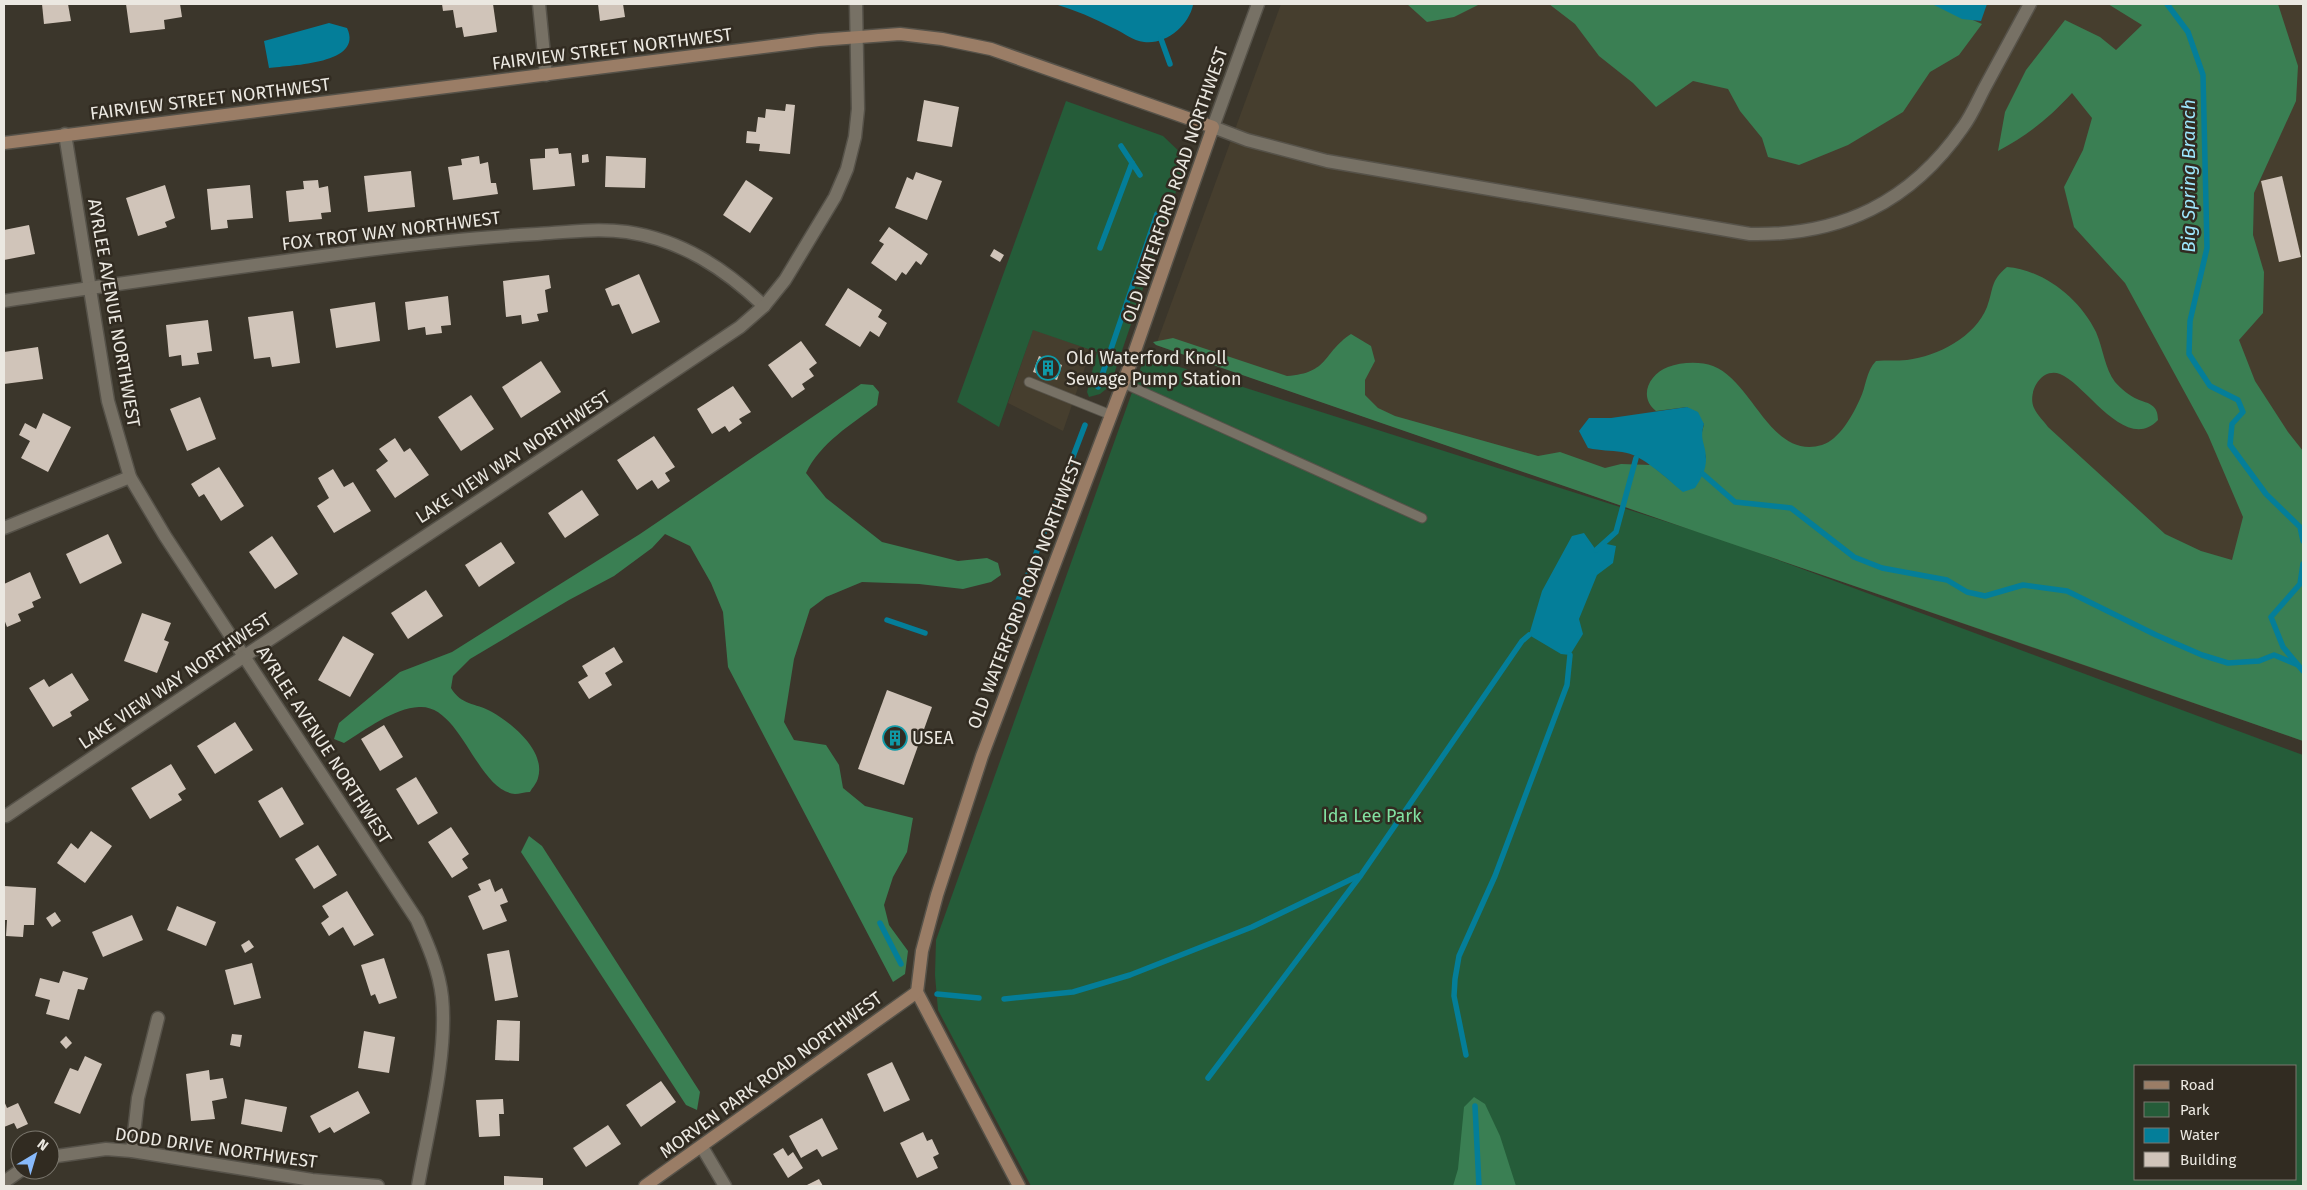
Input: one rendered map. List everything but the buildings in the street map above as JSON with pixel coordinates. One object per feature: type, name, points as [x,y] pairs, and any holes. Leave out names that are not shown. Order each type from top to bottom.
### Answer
[{"type":"street","points":[[539,4],[546,75]]},
{"type":"street","name":"LAKE VIEW WAY NORTHWEST","points":[[6,816],[244,654],[740,327],[764,306],[790,272],[835,197],[847,169],[855,137],[858,109],[856,4]]},
{"type":"street","name":"OLD WATERFORD ROAD NORTHWEST","points":[[916,992],[922,951],[937,895],[982,756],[1021,648],[1123,383],[1258,4]]},
{"type":"street","points":[[1213,127],[1247,140],[1326,160],[1750,234],[1805,232],[1837,224],[1870,210],[1904,189],[1941,156],[1964,125],[2030,4]]},
{"type":"street","name":"FAIRVIEW STREET NORTHWEST","points":[[4,143],[857,36],[900,34],[942,38],[991,48],[1213,127]]},
{"type":"street","name":"AYRLEE AVENUE NORTHWEST","points":[[65,134],[108,401],[130,477],[165,536],[417,920],[432,955],[442,996],[443,1032],[438,1075],[418,1186]]},
{"type":"street","name":"FOX TROT WAY NORTHWEST","points":[[4,301],[90,287],[456,239],[597,230],[643,236],[689,250],[718,267],[764,306]]},
{"type":"street","points":[[4,528],[130,477]]},
{"type":"street","points":[[916,992],[1019,1186]]},
{"type":"street","name":"MORVEN PARK ROAD NORTHWEST","points":[[645,1186],[916,992]]},
{"type":"street","points":[[132,1151],[138,1098],[158,1018]]},
{"type":"street","points":[[702,1146],[725,1186]]},
{"type":"street","name":"DODD DRIVE NORTHWEST","points":[[60,1155],[106,1149],[132,1151],[312,1180],[378,1186]]},
{"type":"lane","points":[[1029,382],[1111,415]]},
{"type":"lane","points":[[1123,383],[1422,518]]},
{"type":"shaded area","points":[[1281,4],[2303,4],[2303,741],[1156,345]]},
{"type":"shaded area","name":"Old Waterford Knoll Sewage Pump Station","points":[[1033,329],[1091,350],[1063,431],[1008,403]]},
{"type":"green space","points":[[1407,4],[1480,4],[1454,17],[1427,22]]},
{"type":"green space","points":[[1549,4],[1936,4],[1982,24],[1959,55],[1930,72],[1903,112],[1848,145],[1799,165],[1768,157],[1762,138],[1740,111],[1728,89],[1693,81],[1656,107],[1633,83],[1599,56],[1575,24]]},
{"type":"green space","points":[[2108,4],[2278,4],[2298,66],[2296,101],[2254,193],[2253,235],[2264,272],[2263,313],[2239,340],[2255,381],[2288,432],[2303,451],[2303,741],[1299,395],[1156,345],[1153,342],[1173,338],[1287,376],[1311,371],[1351,334],[1371,346],[1375,361],[1365,380],[1365,395],[1378,408],[1395,416],[1538,456],[1560,452],[1605,468],[1621,464],[1651,465],[1683,491],[1706,458],[1701,436],[1704,424],[1687,407],[1656,411],[1651,405],[1647,393],[1648,386],[1661,370],[1685,363],[1702,363],[1713,366],[1727,374],[1740,387],[1775,431],[1789,441],[1804,447],[1822,445],[1834,438],[1849,419],[1862,394],[1870,369],[1876,361],[1919,358],[1954,343],[1965,336],[1981,318],[1998,276],[2007,267],[2021,269],[2047,280],[2081,308],[2096,332],[2109,371],[2115,382],[2131,396],[2152,405],[2158,415],[2158,420],[2146,428],[2133,429],[2120,423],[2107,413],[2070,380],[2060,374],[2053,373],[2047,374],[2042,378],[2034,389],[2032,402],[2037,413],[2048,427],[2165,534],[2201,551],[2232,560],[2243,517],[2208,435],[2125,283],[2074,227],[2064,187],[2083,150],[2092,118],[2072,93],[2037,126],[1998,151],[2005,112],[2026,70],[2065,20],[2100,37],[2116,50],[2142,25]]},
{"type":"green space","points":[[1066,101],[1163,136],[1184,156],[1183,171],[1110,386],[1100,394],[1089,397],[1087,392],[1097,352],[1033,330],[999,427],[957,402]]},
{"type":"green space","name":"Ida Lee Park","points":[[1145,356],[1727,541],[2303,755],[2303,1186],[1031,1186],[938,1010],[935,975],[936,940]]},
{"type":"green space","points":[[861,384],[873,385],[879,392],[877,405],[828,443],[819,452],[806,473],[826,498],[882,542],[958,561],[987,558],[998,563],[1001,575],[991,582],[963,589],[919,584],[862,582],[826,597],[810,609],[794,659],[784,722],[794,740],[826,745],[839,765],[843,788],[865,806],[913,818],[907,852],[893,877],[884,905],[889,925],[908,951],[905,974],[893,982],[728,667],[723,612],[711,583],[690,546],[665,534],[652,548],[614,576],[569,600],[470,659],[453,676],[451,688],[455,694],[464,701],[486,709],[500,717],[518,731],[532,748],[539,768],[537,780],[530,792],[515,794],[502,789],[490,779],[458,732],[434,710],[419,707],[409,708],[380,720],[344,743],[334,739],[339,723],[400,672],[452,652],[640,534]]},
{"type":"green space","points":[[529,836],[542,846],[700,1092],[697,1110],[686,1105],[521,852]]},
{"type":"green space","points":[[1474,1097],[1485,1104],[1500,1136],[1516,1186],[1453,1186],[1458,1169],[1464,1107]]},
{"type":"water","points":[[1055,4],[1193,5],[1187,20],[1175,32],[1160,40],[1144,42],[1136,40],[1092,18]]},
{"type":"water","points":[[1932,4],[1987,4],[1981,21],[1962,19]]},
{"type":"water","points":[[329,23],[347,28],[349,40],[345,49],[336,56],[308,64],[269,68],[264,41]]},
{"type":"water","points":[[1687,407],[1698,412],[1704,424],[1702,438],[1706,459],[1703,474],[1695,488],[1683,492],[1638,457],[1622,452],[1588,448],[1579,431],[1589,418],[1611,418]]},
{"type":"water","points":[[1584,533],[1596,550],[1602,543],[1616,546],[1613,563],[1597,575],[1579,619],[1583,634],[1570,655],[1561,654],[1529,635],[1542,591],[1572,536]]},
{"type":"waterway","name":"Big Spring Branch","points":[[2167,4],[2188,32],[2203,75],[2207,248],[2190,321],[2189,354],[2210,386],[2238,400],[2243,412],[2232,424],[2230,445],[2266,494],[2300,527],[2303,541]]},
{"type":"waterway","points":[[1161,39],[1170,64]]},
{"type":"waterway","points":[[1121,146],[1140,175]]},
{"type":"waterway","points":[[1100,248],[1132,163]]},
{"type":"waterway","points":[[1098,387],[1157,214]]},
{"type":"waterway","points":[[1000,648],[1085,425]]},
{"type":"waterway","points":[[1596,550],[1616,532],[1636,458]]},
{"type":"waterway","points":[[1703,474],[1735,502],[1791,508],[1854,557],[1882,568],[1947,580],[1967,592],[1985,596],[2023,585],[2067,591],[2156,635],[2202,655],[2228,663],[2259,661],[2274,655],[2298,665]]},
{"type":"waterway","name":"Big Spring Branch","points":[[2303,564],[2300,584],[2271,617],[2283,647],[2303,671]]},
{"type":"waterway","points":[[887,620],[925,633]]},
{"type":"waterway","points":[[1208,1078],[1361,875],[1522,641],[1529,635]]},
{"type":"waterway","points":[[1466,1055],[1454,996],[1459,956],[1495,876],[1567,685],[1570,655]]},
{"type":"waterway","points":[[1004,999],[1073,992],[1130,975],[1252,927],[1358,876]]},
{"type":"waterway","points":[[880,923],[901,964]]},
{"type":"waterway","points":[[937,994],[979,998]]},
{"type":"waterway","points":[[1475,1106],[1479,1186]]},
{"type":"place","name":"Old Waterford Knoll Sewage Pump Station","points":[[1048,368]]},
{"type":"place","name":"USEA","points":[[895,738]]}]
